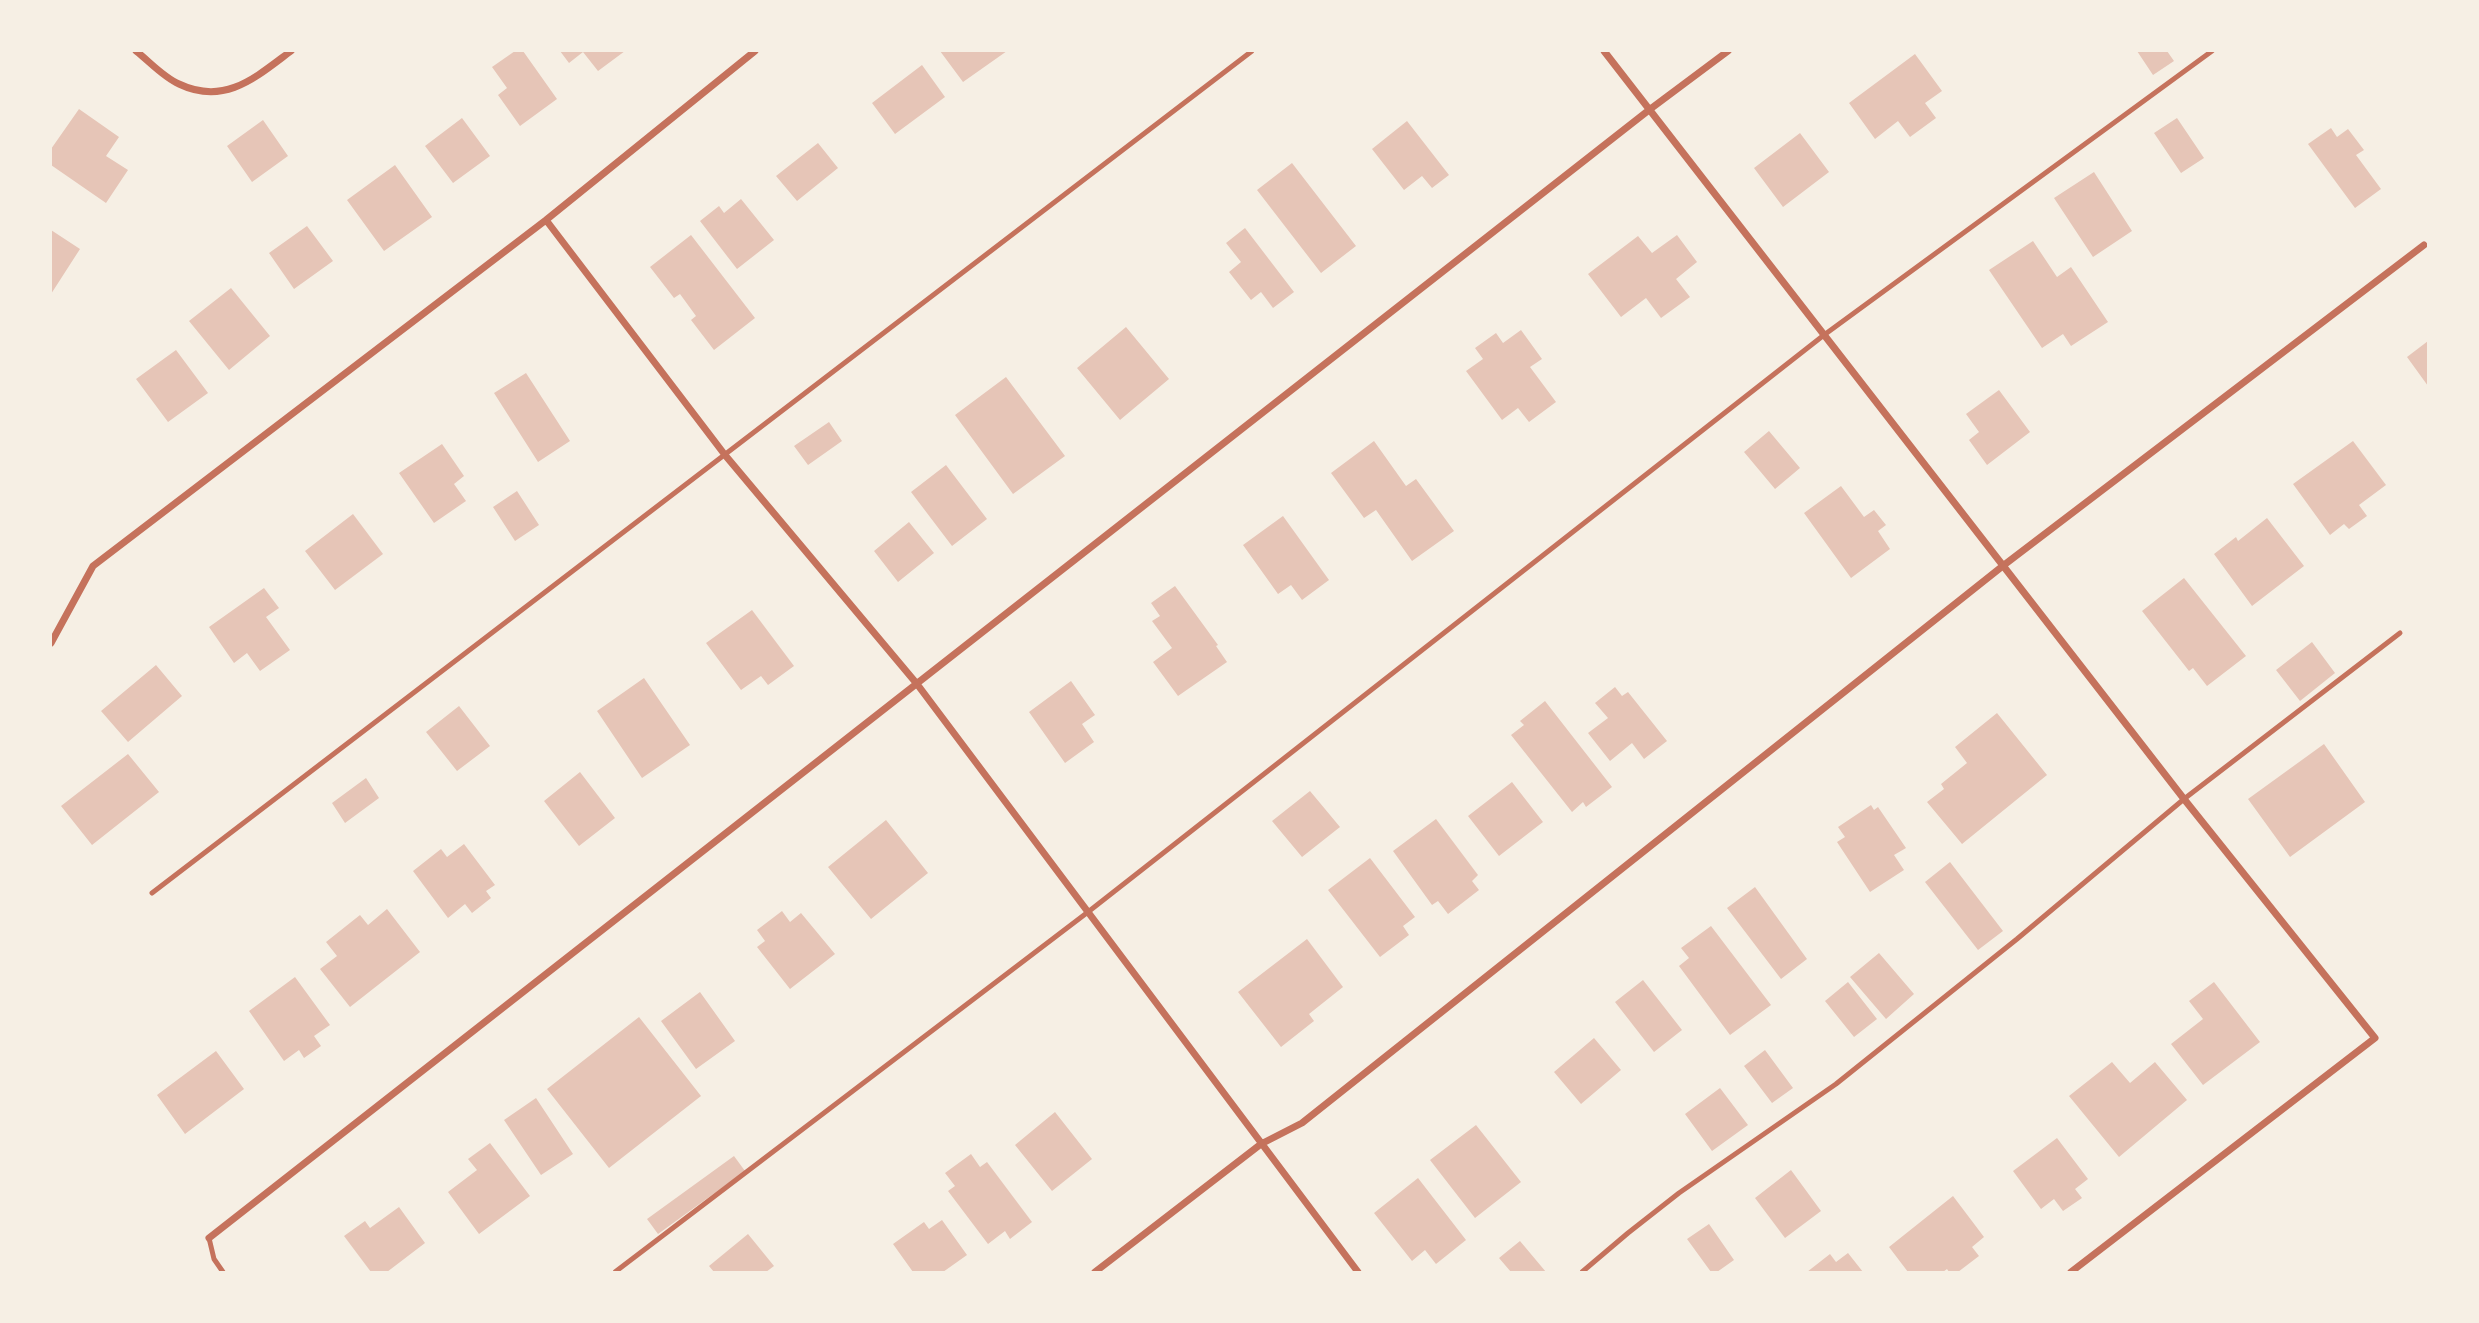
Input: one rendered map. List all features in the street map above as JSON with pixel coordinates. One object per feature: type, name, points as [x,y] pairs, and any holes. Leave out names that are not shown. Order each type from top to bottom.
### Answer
[{"type":"street","points":[[136,51],[177,84],[200,91],[228,92],[254,79],[291,51]]},
{"type":"street","points":[[51,643],[93,566],[546,220],[755,51]]},
{"type":"street","points":[[1604,51],[2185,799],[2375,1038],[2071,1272]]},
{"type":"street","points":[[209,1238],[1649,110],[1728,51]]},
{"type":"street","points":[[546,220],[725,455],[917,684],[1359,1272]]},
{"type":"street","points":[[1096,1272],[1261,1144],[1313,1114],[2004,565],[2424,245]]},
{"type":"lane","points":[[152,893],[1252,51]]},
{"type":"lane","points":[[615,1272],[1088,912],[1824,335],[2212,51]]},
{"type":"lane","points":[[1582,1272],[1679,1193],[1836,1084],[2017,939],[2185,799],[2400,633]]},
{"type":"lane","points":[[209,1238],[214,1259],[223,1272]]},
{"type":"building","points":[[515,51],[523,51],[557,99],[520,126],[498,95],[507,88],[492,67]]},
{"type":"building","points":[[560,51],[625,51],[598,71],[583,52],[569,63]]},
{"type":"building","points":[[940,51],[1007,51],[963,82]]},
{"type":"building","points":[[2137,51],[2167,51],[2174,61],[2153,75]]},
{"type":"building","points":[[1915,54],[1942,91],[1925,103],[1936,118],[1910,137],[1898,121],[1875,139],[1849,103]]},
{"type":"building","points":[[922,65],[945,97],[895,134],[872,103]]},
{"type":"building","points":[[79,109],[119,137],[106,156],[128,170],[106,203],[51,165],[51,149]]},
{"type":"building","points":[[462,118],[490,156],[453,183],[425,146]]},
{"type":"building","points":[[2177,118],[2204,158],[2181,173],[2154,133]]},
{"type":"building","points":[[263,120],[288,156],[252,182],[227,146]]},
{"type":"building","points":[[1407,121],[1449,175],[1432,188],[1422,176],[1404,190],[1372,149]]},
{"type":"building","points":[[2331,128],[2337,137],[2348,129],[2364,150],[2356,155],[2381,189],[2355,208],[2308,144]]},
{"type":"building","points":[[1800,133],[1829,172],[1783,207],[1754,168]]},
{"type":"building","points":[[818,143],[838,168],[797,201],[776,176]]},
{"type":"building","points":[[1292,163],[1356,246],[1321,273],[1257,190]]},
{"type":"building","points":[[395,165],[432,217],[384,251],[347,200]]},
{"type":"building","points":[[2094,172],[2132,231],[2093,257],[2054,198]]},
{"type":"building","points":[[741,199],[774,240],[737,269],[700,221],[719,206],[724,213]]},
{"type":"building","points":[[307,226],[333,261],[294,289],[269,253]]},
{"type":"building","points":[[1245,228],[1294,292],[1273,308],[1261,292],[1251,300],[1229,272],[1241,262],[1226,243]]},
{"type":"building","points":[[51,230],[80,249],[51,294]]},
{"type":"building","points":[[691,235],[755,318],[714,350],[691,320],[696,316],[680,294],[674,298],[650,267]]},
{"type":"building","points":[[1677,235],[1697,262],[1676,279],[1690,297],[1661,318],[1646,298],[1621,317],[1588,274],[1638,236],[1652,253]]},
{"type":"building","points":[[2033,241],[2057,277],[2071,267],[2108,322],[2071,346],[2063,334],[2042,348],[1989,270]]},
{"type":"building","points":[[231,288],[270,336],[229,370],[189,321]]},
{"type":"building","points":[[1126,327],[1169,379],[1120,420],[1077,368]]},
{"type":"building","points":[[1521,330],[1542,359],[1530,367],[1556,402],[1529,422],[1518,408],[1502,420],[1466,371],[1483,359],[1475,348],[1496,333],[1503,343]]},
{"type":"building","points":[[2428,341],[2428,386],[2407,357]]},
{"type":"building","points":[[176,350],[208,393],[168,422],[136,379]]},
{"type":"building","points":[[526,373],[570,441],[538,462],[494,393]]},
{"type":"building","points":[[1006,377],[1065,456],[1013,494],[955,415]]},
{"type":"building","points":[[1999,390],[2030,432],[1987,465],[1969,440],[1979,432],[1966,414]]},
{"type":"building","points":[[829,422],[842,441],[808,465],[794,446]]},
{"type":"building","points":[[1769,431],[1800,468],[1775,489],[1744,452]]},
{"type":"building","points":[[1374,441],[1406,486],[1416,479],[1454,531],[1412,561],[1376,510],[1364,518],[1331,473]]},
{"type":"building","points":[[2353,441],[2386,485],[2359,505],[2367,516],[2349,529],[2344,524],[2330,535],[2293,484]]},
{"type":"building","points":[[442,444],[464,476],[454,484],[466,501],[434,523],[399,473]]},
{"type":"building","points":[[946,465],[987,519],[952,546],[911,492]]},
{"type":"building","points":[[1841,486],[1864,517],[1874,510],[1886,525],[1878,531],[1890,549],[1851,578],[1804,513]]},
{"type":"building","points":[[517,491],[539,525],[515,541],[493,507]]},
{"type":"building","points":[[353,514],[383,554],[335,590],[305,551]]},
{"type":"building","points":[[1283,516],[1329,580],[1302,600],[1291,585],[1278,594],[1243,545]]},
{"type":"building","points":[[2267,518],[2304,566],[2252,606],[2214,554],[2236,537],[2238,541]]},
{"type":"building","points":[[909,522],[934,553],[898,582],[874,551]]},
{"type":"building","points":[[2184,578],[2246,656],[2207,686],[2193,668],[2189,671],[2142,611]]},
{"type":"building","points":[[1175,586],[1218,645],[1216,646],[1227,662],[1178,696],[1153,662],[1172,648],[1152,621],[1160,616],[1151,603]]},
{"type":"building","points":[[264,588],[279,608],[266,617],[290,650],[260,671],[247,653],[234,663],[209,627]]},
{"type":"building","points":[[752,610],[794,666],[768,685],[761,676],[741,690],[706,643]]},
{"type":"building","points":[[2312,642],[2335,673],[2300,701],[2276,670]]},
{"type":"building","points":[[156,665],[182,696],[128,742],[101,711]]},
{"type":"building","points":[[644,678],[690,745],[642,778],[597,711]]},
{"type":"building","points":[[1071,681],[1095,715],[1082,724],[1094,742],[1065,763],[1029,712]]},
{"type":"building","points":[[1615,687],[1622,696],[1628,692],[1667,741],[1644,759],[1632,743],[1610,761],[1588,733],[1608,718],[1595,703]]},
{"type":"building","points":[[1545,701],[1612,787],[1586,807],[1583,802],[1572,812],[1511,735],[1524,725],[1520,721]]},
{"type":"building","points":[[459,706],[490,746],[457,771],[426,732]]},
{"type":"building","points":[[1997,713],[2047,775],[1962,844],[1927,802],[1944,789],[1941,784],[1967,763],[1955,747]]},
{"type":"building","points":[[2324,744],[2365,802],[2290,857],[2248,799]]},
{"type":"building","points":[[128,754],[159,792],[92,845],[61,806]]},
{"type":"building","points":[[580,772],[615,818],[579,846],[544,801]]},
{"type":"building","points":[[366,778],[379,798],[345,823],[332,803]]},
{"type":"building","points":[[1512,782],[1543,822],[1499,856],[1468,816]]},
{"type":"building","points":[[1310,791],[1340,827],[1302,857],[1272,821]]},
{"type":"building","points":[[1871,805],[1874,810],[1878,807],[1906,848],[1894,855],[1904,870],[1870,892],[1837,842],[1845,837],[1838,827]]},
{"type":"building","points":[[1436,819],[1478,875],[1472,881],[1479,890],[1448,914],[1438,901],[1432,905],[1393,851]]},
{"type":"building","points":[[886,820],[928,873],[871,919],[828,867]]},
{"type":"building","points":[[464,844],[495,885],[486,891],[491,898],[472,913],[465,904],[448,918],[413,871],[441,849],[447,857]]},
{"type":"building","points":[[1370,858],[1415,917],[1403,926],[1409,935],[1380,957],[1328,890]]},
{"type":"building","points":[[1950,862],[2003,931],[1978,950],[1925,882]]},
{"type":"building","points":[[1755,887],[1807,959],[1781,979],[1727,908]]},
{"type":"building","points":[[387,909],[420,952],[350,1007],[320,969],[337,956],[326,942],[360,915],[368,925]]},
{"type":"building","points":[[782,911],[790,922],[801,913],[835,954],[790,989],[757,947],[765,941],[757,930]]},
{"type":"building","points":[[1711,926],[1771,1005],[1730,1035],[1679,966],[1689,958],[1681,948]]},
{"type":"building","points":[[1307,939],[1343,987],[1309,1014],[1314,1021],[1281,1047],[1238,992]]},
{"type":"building","points":[[1879,953],[1914,994],[1886,1019],[1850,977]]},
{"type":"building","points":[[295,977],[330,1025],[314,1036],[321,1046],[304,1058],[299,1050],[284,1061],[249,1011]]},
{"type":"building","points":[[1643,980],[1682,1030],[1654,1052],[1615,1002]]},
{"type":"building","points":[[1848,982],[1877,1019],[1854,1037],[1825,1001]]},
{"type":"building","points":[[2214,982],[2260,1042],[2203,1085],[2171,1044],[2203,1019],[2189,1001]]},
{"type":"building","points":[[700,992],[735,1041],[696,1069],[661,1021]]},
{"type":"building","points":[[639,1017],[701,1096],[609,1168],[547,1089]]},
{"type":"building","points":[[1594,1038],[1621,1070],[1581,1104],[1554,1072]]},
{"type":"building","points":[[1765,1050],[1793,1088],[1772,1103],[1744,1066]]},
{"type":"building","points":[[216,1051],[244,1089],[185,1134],[157,1095]]},
{"type":"building","points":[[2112,1062],[2130,1083],[2155,1062],[2187,1100],[2119,1157],[2069,1096]]},
{"type":"building","points":[[1720,1088],[1748,1125],[1712,1151],[1685,1114]]},
{"type":"building","points":[[536,1098],[573,1154],[541,1175],[504,1120]]},
{"type":"building","points":[[1055,1112],[1092,1159],[1052,1191],[1015,1145]]},
{"type":"building","points":[[1476,1125],[1521,1182],[1475,1218],[1430,1160]]},
{"type":"building","points":[[2057,1138],[2088,1179],[2075,1189],[2082,1198],[2063,1211],[2054,1199],[2041,1209],[2013,1171]]},
{"type":"building","points":[[490,1143],[530,1196],[479,1234],[448,1192],[477,1170],[468,1159]]},
{"type":"building","points":[[971,1154],[980,1167],[987,1162],[1032,1222],[1010,1239],[1005,1231],[988,1244],[948,1191],[955,1186],[945,1173]]},
{"type":"building","points":[[734,1156],[745,1171],[658,1234],[647,1219]]},
{"type":"building","points":[[1791,1170],[1821,1211],[1785,1238],[1755,1198]]},
{"type":"building","points":[[1418,1178],[1466,1240],[1436,1264],[1425,1250],[1412,1261],[1374,1213]]},
{"type":"building","points":[[1953,1196],[1984,1237],[1972,1247],[1979,1256],[1958,1272],[1949,1272],[1947,1269],[1943,1272],[1908,1272],[1889,1247]]},
{"type":"building","points":[[399,1207],[425,1243],[387,1272],[371,1272],[344,1236],[365,1221],[370,1228]]},
{"type":"building","points":[[942,1220],[967,1255],[943,1272],[913,1272],[893,1244],[924,1222],[929,1229]]},
{"type":"building","points":[[1709,1224],[1734,1260],[1717,1272],[1711,1272],[1687,1239]]},
{"type":"building","points":[[748,1234],[774,1266],[766,1272],[714,1272],[709,1266]]},
{"type":"building","points":[[1520,1241],[1546,1272],[1511,1272],[1499,1258]]},
{"type":"building","points":[[1848,1253],[1863,1272],[1807,1272],[1830,1254],[1836,1262]]}]
